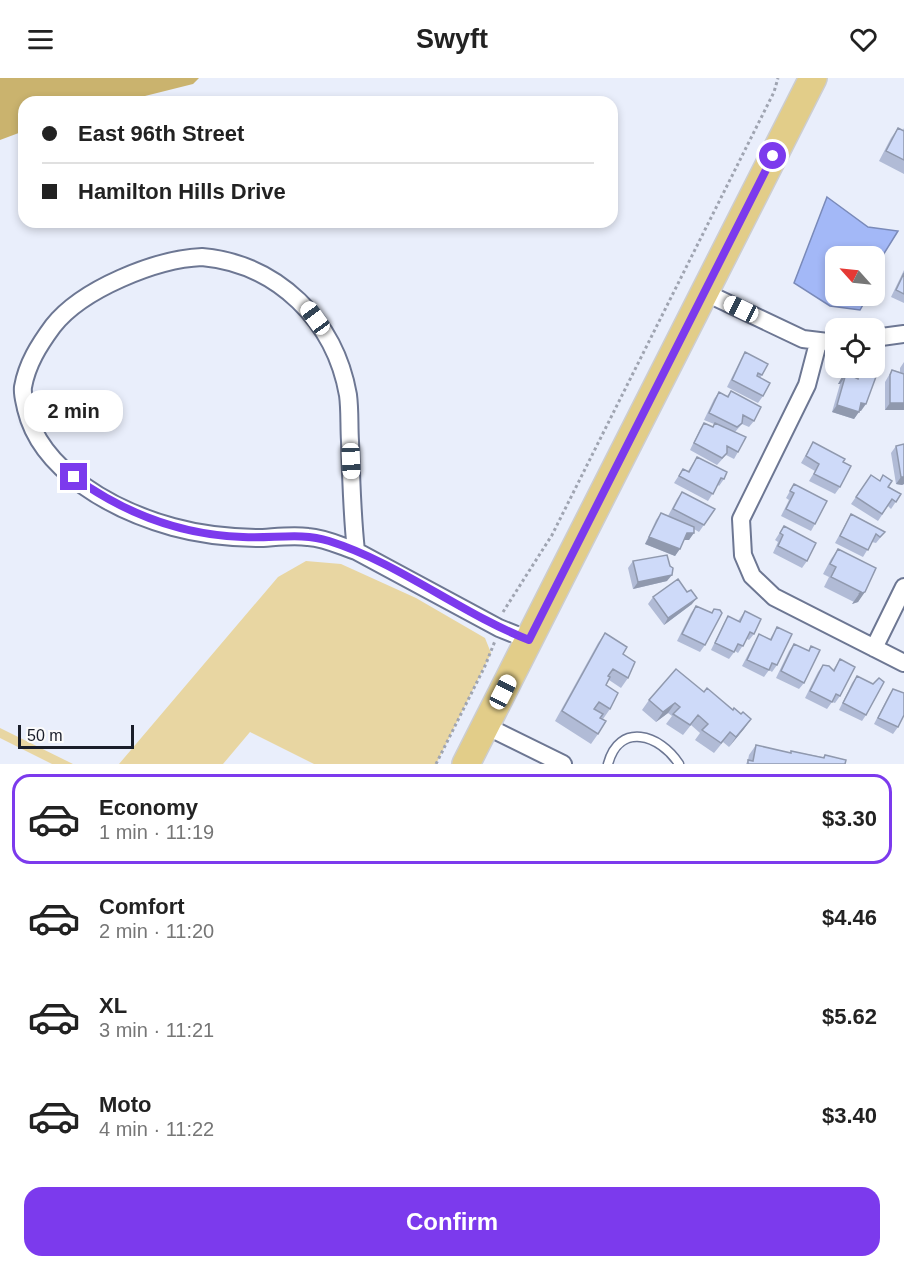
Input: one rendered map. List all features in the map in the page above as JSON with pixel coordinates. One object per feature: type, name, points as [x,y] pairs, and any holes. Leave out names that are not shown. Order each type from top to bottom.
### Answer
[{"type":"main road","points":[[466,764],[809,79]]},
{"type":"street","points":[[356,551],[348,396],[341,370],[322,328],[308,308],[274,281],[257,270],[224,259],[185,258],[162,263],[95,291],[57,322],[41,341],[30,362],[23,389],[30,426],[45,451],[57,463],[102,496],[173,527],[233,537],[309,537],[356,551],[499,628],[529,640]]},
{"type":"street","points":[[704,291],[796,337],[825,343]]},
{"type":"street","points":[[885,337],[904,334]]},
{"type":"street","points":[[818,343],[807,385],[741,519],[740,542],[749,570],[769,594],[904,663]]},
{"type":"street","points":[[874,648],[904,587]]},
{"type":"street","points":[[486,726],[563,764]]},
{"type":"lane","points":[[608,764],[612,749],[628,738],[644,736],[664,747],[679,764]]},
{"type":"path","points":[[436,764],[485,666],[499,628],[502,612],[552,535],[774,92],[778,78]]},
{"type":"shaded area","points":[[0,78],[199,78],[193,84],[145,96],[18,96],[18,133],[0,140]]},
{"type":"shaded area","points":[[306,561],[341,564],[416,598],[485,638],[491,653],[436,764],[314,764],[250,732],[223,764],[119,764],[278,577]]},
{"type":"shaded area","points":[[0,728],[73,764],[52,764],[0,738]]},
{"type":"water","points":[[827,197],[868,227],[898,231],[885,252],[885,246],[825,246],[825,303],[794,283]]},
{"type":"water","points":[[830,306],[862,306],[860,310]]},
{"type":"building","points":[[898,128],[904,131],[904,160],[886,151]]},
{"type":"building","points":[[904,273],[904,294],[896,290]]},
{"type":"building","points":[[745,352],[768,364],[762,375],[758,373],[757,376],[770,383],[763,396],[732,380]]},
{"type":"building","points":[[892,370],[904,374],[904,403],[890,403]]},
{"type":"building","points":[[845,378],[876,378],[866,404],[861,403],[859,412],[837,405]]},
{"type":"building","points":[[731,391],[761,407],[754,421],[743,415],[742,423],[737,427],[709,413],[719,392],[728,397]]},
{"type":"building","points":[[704,423],[713,427],[715,423],[746,437],[738,452],[727,446],[727,453],[722,458],[694,443]]},
{"type":"building","points":[[813,442],[845,459],[843,462],[851,466],[840,487],[814,474],[819,464],[806,456]]},
{"type":"building","points":[[904,444],[904,477],[901,477],[896,446]]},
{"type":"building","points":[[697,457],[727,472],[724,479],[721,478],[713,494],[679,476],[683,469],[689,472]]},
{"type":"building","points":[[871,475],[880,481],[883,475],[892,481],[888,487],[901,494],[896,502],[892,499],[882,514],[856,497]]},
{"type":"building","points":[[794,484],[827,501],[815,524],[786,509],[794,493],[790,491]]},
{"type":"building","points":[[682,492],[715,509],[704,525],[673,509]]},
{"type":"building","points":[[661,513],[694,527],[694,533],[687,533],[680,549],[649,537]]},
{"type":"building","points":[[851,514],[885,532],[880,537],[876,534],[868,550],[840,536]]},
{"type":"building","points":[[784,526],[816,543],[807,561],[778,546],[783,535],[780,533]]},
{"type":"building","points":[[838,549],[876,568],[865,592],[859,594],[861,592],[831,577],[836,567],[830,564]]},
{"type":"building","points":[[667,555],[670,566],[673,568],[672,575],[638,582],[633,561]]},
{"type":"building","points":[[678,579],[687,592],[691,590],[697,598],[668,618],[653,597]]},
{"type":"building","points":[[696,606],[712,613],[714,609],[722,613],[705,645],[682,634]]},
{"type":"building","points":[[745,611],[761,619],[754,634],[750,632],[743,646],[738,644],[734,652],[715,643],[728,616],[740,622]]},
{"type":"building","points":[[777,627],[792,634],[777,665],[772,663],[769,670],[747,660],[759,634],[771,640]]},
{"type":"building","points":[[605,633],[627,647],[623,654],[635,662],[628,678],[613,669],[608,676],[610,677],[606,685],[618,693],[610,709],[599,702],[594,709],[603,714],[600,718],[606,721],[598,734],[562,711]]},
{"type":"building","points":[[794,644],[809,651],[811,646],[820,650],[804,683],[781,671]]},
{"type":"building","points":[[840,659],[855,667],[840,696],[836,694],[832,702],[810,691],[823,665],[829,666],[834,671]]},
{"type":"building","points":[[676,669],[704,692],[707,688],[733,710],[734,708],[741,714],[743,712],[751,719],[736,737],[730,732],[721,743],[702,730],[708,724],[698,715],[690,725],[673,714],[680,707],[675,703],[663,712],[649,700]]},
{"type":"building","points":[[857,676],[873,684],[879,678],[884,682],[866,715],[843,703]]},
{"type":"building","points":[[893,689],[904,693],[904,715],[898,727],[878,718]]},
{"type":"building","points":[[756,745],[791,753],[791,751],[824,758],[825,755],[846,760],[845,764],[748,764],[748,760],[753,761]]},
{"type":"route","points":[[74,477],[102,496],[136,513],[173,527],[215,536],[309,537],[356,551],[499,628],[529,640],[773,156]]}]
